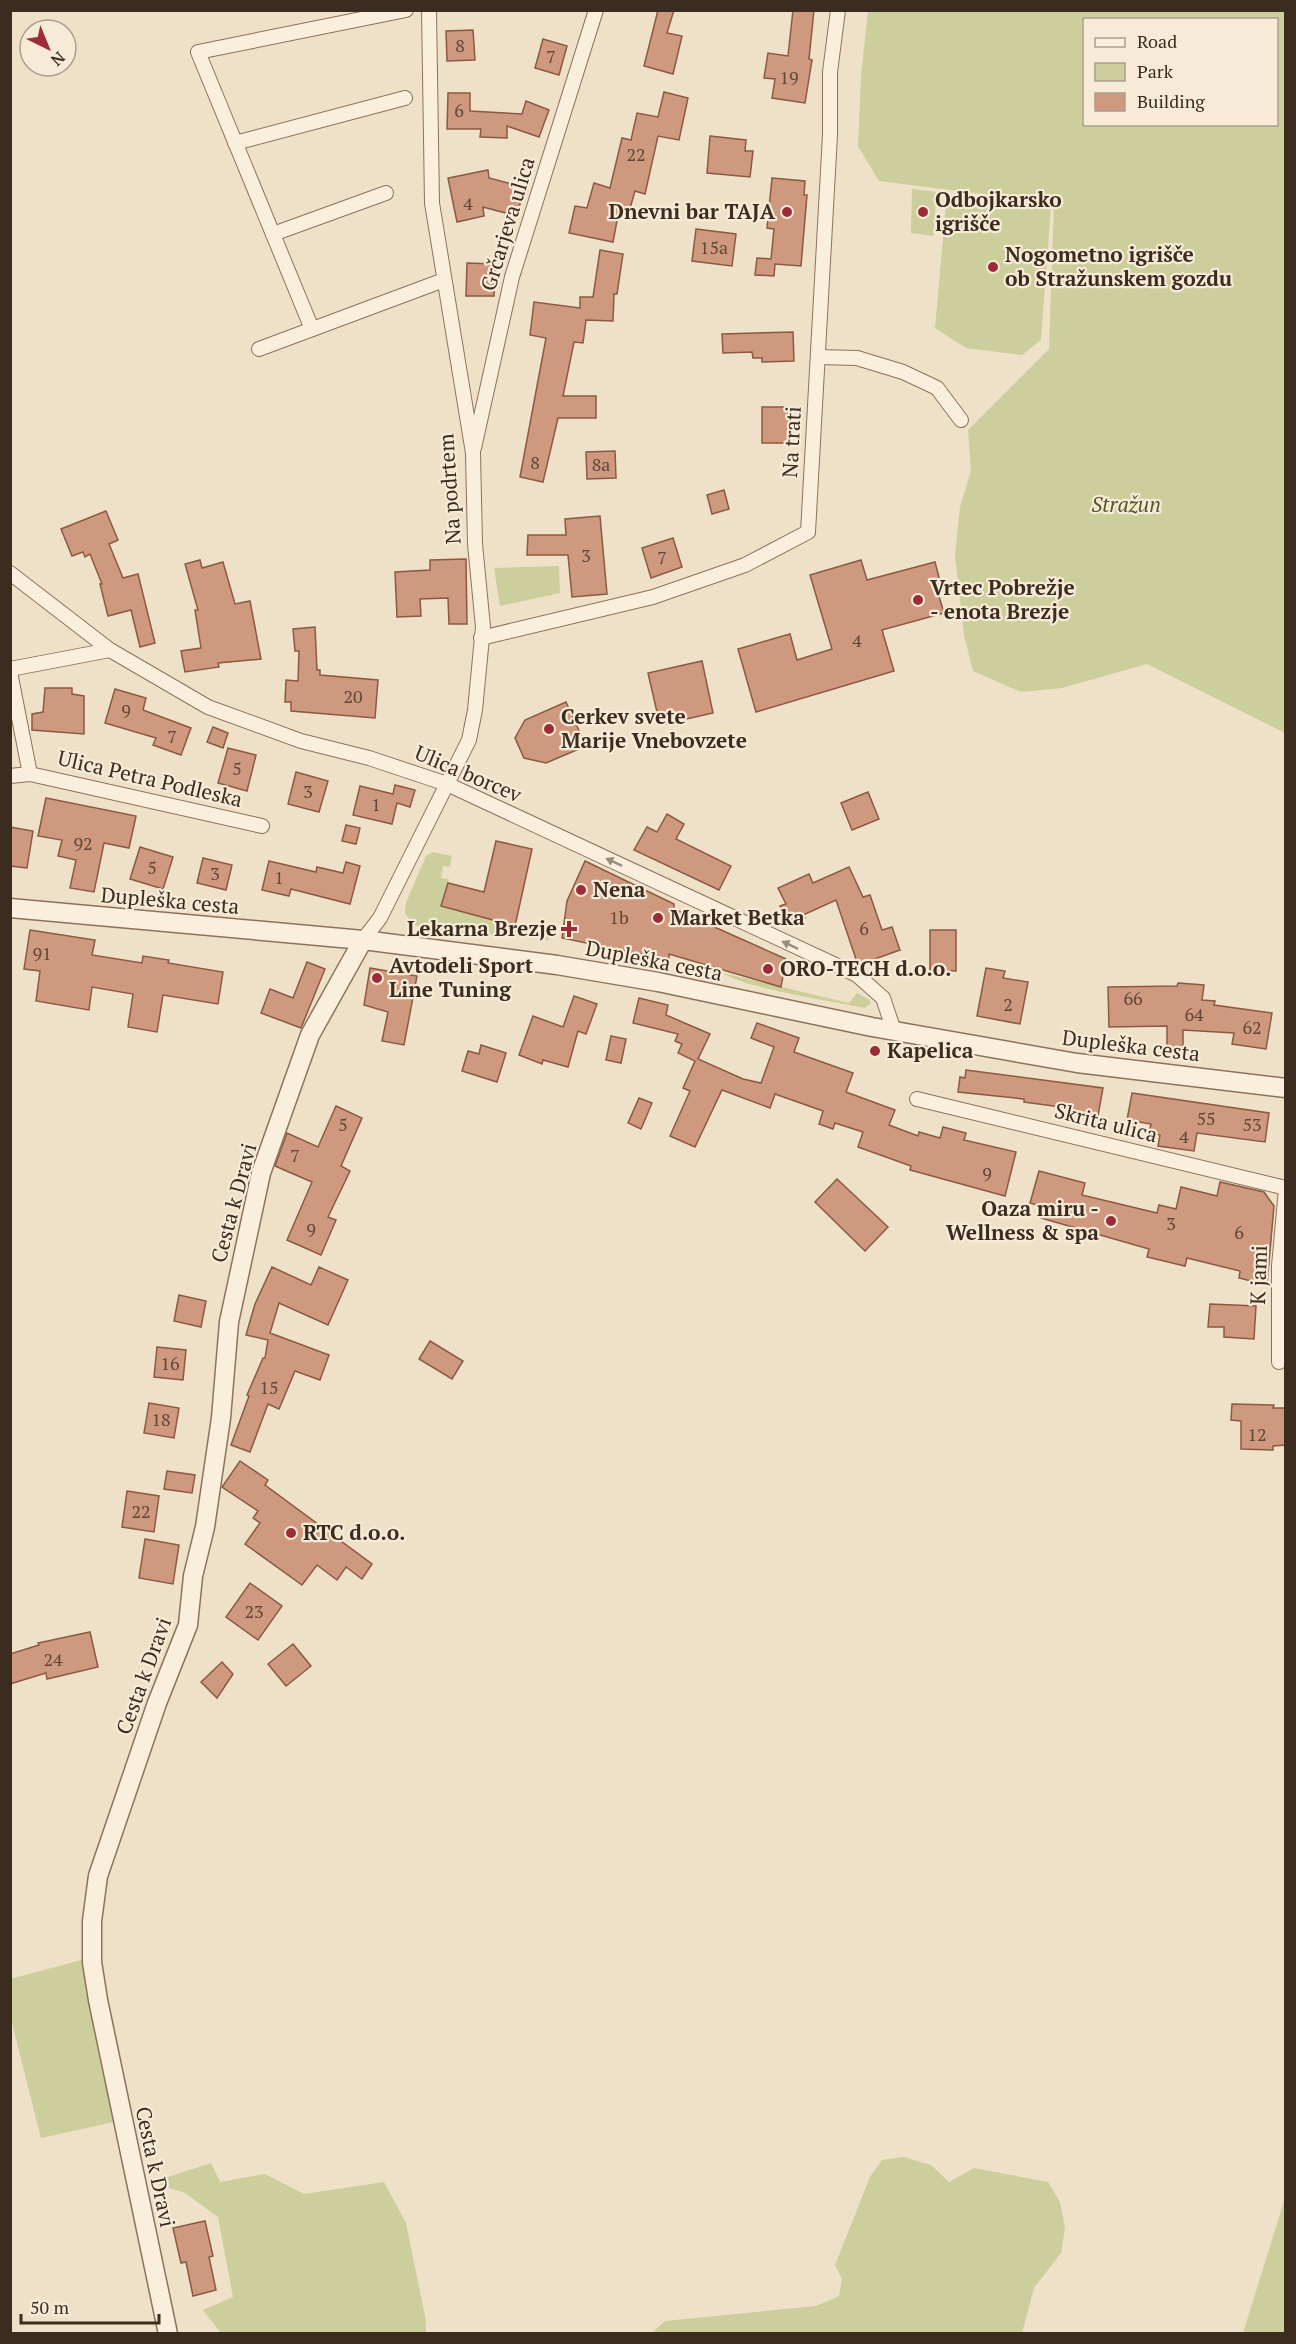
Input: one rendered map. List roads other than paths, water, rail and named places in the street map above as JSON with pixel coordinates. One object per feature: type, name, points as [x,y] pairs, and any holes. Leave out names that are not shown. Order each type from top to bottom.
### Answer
[{"type":"street","points":[[312,329],[198,52],[406,10]]},
{"type":"street","name":"Na podrtem","points":[[363,940],[380,918],[469,740],[482,638],[472,493],[473,453],[432,203],[429,10]]},
{"type":"street","name":"Grčarjeva ulica","points":[[473,453],[512,277],[596,10]]},
{"type":"street","name":"Na trati","points":[[482,638],[653,597],[745,565],[808,532],[830,135],[830,72],[838,10]]},
{"type":"street","points":[[235,142],[405,98]]},
{"type":"street","points":[[273,234],[386,194]]},
{"type":"street","points":[[259,350],[444,280]]},
{"type":"street","points":[[818,357],[857,358],[903,372],[937,388],[961,420]]},
{"type":"street","name":"Ulica borcev","points":[[10,573],[110,650],[208,706],[301,741],[369,758],[447,784],[857,975],[883,998],[894,1030]]},
{"type":"street","name":"Ulica Petra Podleska","points":[[30,774],[10,670],[110,650]]},
{"type":"street","name":"Ulica Petra Podleska","points":[[10,776],[30,774],[262,826]]},
{"type":"street","name":"Dupleška cesta","points":[[10,908],[363,940],[557,965],[648,980],[894,1030],[1077,1063],[1286,1088]]},
{"type":"street","name":"Cesta k Dravi","points":[[168,2334],[98,2000],[92,1962],[94,1900],[107,1846],[157,1703],[188,1625],[193,1576],[205,1527],[221,1418],[229,1322],[261,1173],[310,1035],[363,940]]},
{"type":"street","name":"Skrita ulica","points":[[918,1098],[1286,1189]]},
{"type":"street","name":"K jami","points":[[1279,1362],[1279,1266],[1286,1189]]},
{"type":"place","name":"Dnevni bar TAJA","points":[[787,212]]},
{"type":"place","name":"Odbojkarsko igrišče","points":[[923,212]]},
{"type":"place","name":"Nogometno igrišče ob Stražunskem gozdu","points":[[993,267]]},
{"type":"place","name":"Vrtec Pobrežje - enota Brezje","points":[[918,600]]},
{"type":"place","name":"Cerkev svete Marije Vnebovzete","points":[[549,729]]},
{"type":"place","name":"Nena","points":[[581,890]]},
{"type":"place","name":"Market Betka","points":[[658,918]]},
{"type":"place","name":"Lekarna Brezje","points":[[569,929]]},
{"type":"place","name":"ORO-TECH d.o.o.","points":[[768,969]]},
{"type":"place","name":"Avtodeli Sport Line Tuning","points":[[377,978]]},
{"type":"place","name":"Kapelica","points":[[875,1051]]},
{"type":"place","name":"Oaza miru - Wellness & spa","points":[[1111,1221]]},
{"type":"place","name":"RTC d.o.o.","points":[[291,1533]]},
{"type":"park label","name":"Stražun","points":[[1126,505]]}]
